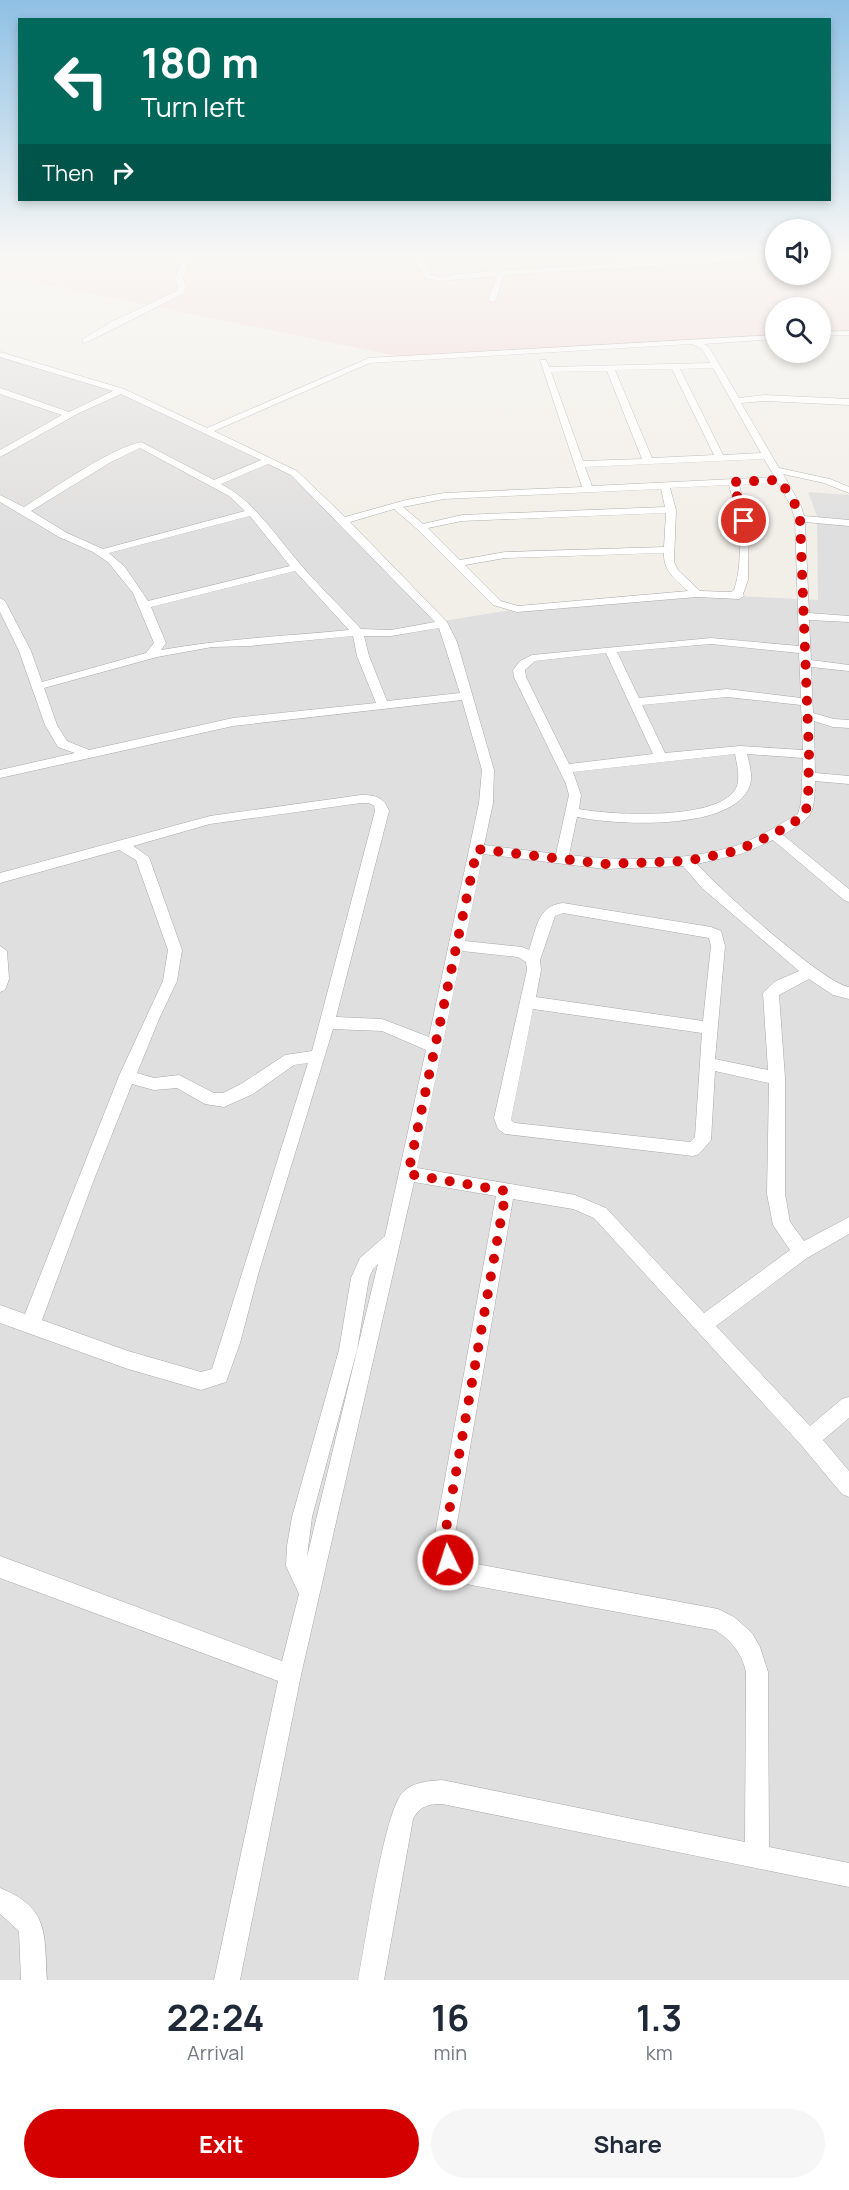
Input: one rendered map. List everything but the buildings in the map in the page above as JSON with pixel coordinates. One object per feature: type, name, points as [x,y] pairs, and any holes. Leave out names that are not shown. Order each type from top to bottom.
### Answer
[{"type":"street","points":[[207,431],[369,361],[601,347]]},
{"type":"street","points":[[477,849],[605,864],[687,861],[736,851],[774,834],[804,816],[808,803],[809,754],[800,519],[796,506],[705,347]]},
{"type":"street","points":[[539,351],[588,489]]},
{"type":"street","points":[[0,354],[122,391],[294,473],[443,624],[451,642],[488,770],[486,803],[477,849],[408,1174],[290,1675],[227,1980]]},
{"type":"street","points":[[546,370],[715,365]]},
{"type":"street","points":[[675,366],[720,458]]},
{"type":"street","points":[[610,368],[648,461]]},
{"type":"street","points":[[0,391],[70,415]]},
{"type":"street","points":[[0,454],[91,403],[122,391]]},
{"type":"street","points":[[736,401],[765,398],[849,402]]},
{"type":"street","points":[[25,510],[108,460],[132,447],[141,445],[214,484],[237,498],[252,512],[297,567],[358,632],[363,656],[383,706]]},
{"type":"street","points":[[580,464],[767,456]]},
{"type":"street","points":[[214,484],[269,460]]},
{"type":"street","points":[[343,521],[396,506],[444,496],[733,482],[777,475],[827,481],[849,490]]},
{"type":"street","points":[[396,506],[421,527],[497,603],[517,609],[697,594],[739,596],[734,595],[739,591],[743,580],[744,517],[733,482]]},
{"type":"street","points":[[665,486],[671,510],[668,550],[673,571],[697,594]]},
{"type":"street","points":[[0,498],[25,510],[62,534],[102,552],[129,579],[153,622],[160,643]]},
{"type":"street","points":[[421,527],[462,518],[671,510]]},
{"type":"street","points":[[102,552],[252,512]]},
{"type":"street","points":[[800,519],[849,524]]},
{"type":"street","points":[[458,563],[505,555],[668,550]]},
{"type":"street","points":[[144,605],[297,567]]},
{"type":"street","points":[[0,601],[25,651],[51,725],[62,744],[90,755]]},
{"type":"street","points":[[803,616],[849,619]]},
{"type":"street","points":[[36,687],[149,657],[212,644],[250,643],[358,632],[391,633],[443,624]]},
{"type":"street","points":[[0,631],[14,628]]},
{"type":"street","points":[[562,858],[575,795],[565,769],[520,678],[519,670],[524,663],[532,658],[711,641],[804,650]]},
{"type":"street","points":[[160,643],[178,650]]},
{"type":"street","points":[[149,657],[160,643]]},
{"type":"street","points":[[610,649],[661,757]]},
{"type":"street","points":[[804,663],[849,668]]},
{"type":"street","points":[[635,702],[727,693],[806,708],[833,723],[849,724]]},
{"type":"street","points":[[0,774],[49,765],[233,722],[467,696]]},
{"type":"street","points":[[49,765],[59,753],[62,744]]},
{"type":"street","points":[[565,769],[740,750],[809,754]]},
{"type":"street","points":[[572,812],[618,819],[641,819],[691,813],[716,807],[740,792],[744,780],[740,750]]},
{"type":"street","points":[[808,776],[849,780]]},
{"type":"street","points":[[0,1314],[128,1360],[201,1381],[219,1376],[318,1056],[382,811],[380,804],[372,799],[361,799],[276,809],[210,820],[2,879]]},
{"type":"street","points":[[142,856],[151,840],[159,834]]},
{"type":"street","points":[[774,834],[846,890]]},
{"type":"street","points":[[31,1324],[84,1182],[151,1019],[170,981],[174,966],[175,950],[142,856],[134,850],[121,846]]},
{"type":"street","points":[[687,861],[707,885],[810,972],[838,991],[849,993]]},
{"type":"street","points":[[562,908],[711,932],[718,939],[703,1140],[693,1149],[511,1129],[504,1124],[502,1118],[534,970],[533,960],[549,914],[554,909],[562,908]]},
{"type":"street","points":[[457,945],[522,952],[533,960]]},
{"type":"street","points":[[0,951],[2,979],[0,986]]},
{"type":"street","points":[[801,1252],[782,1225],[776,1194],[777,1078],[771,993],[779,986],[810,972]]},
{"type":"street","points":[[527,1002],[710,1028]]},
{"type":"street","points":[[326,1023],[363,1021],[379,1023],[434,1047]]},
{"type":"street","points":[[127,1076],[154,1084],[179,1081],[211,1099],[224,1100],[247,1089],[291,1059],[318,1056]]},
{"type":"street","points":[[707,1063],[777,1078]]},
{"type":"street","points":[[408,1174],[575,1202],[600,1213],[810,1439],[849,1487]]},
{"type":"street","points":[[506,1191],[444,1540],[448,1560],[454,1567],[471,1575],[718,1620],[732,1627],[742,1637],[754,1656],[757,1672],[757,1856]]},
{"type":"street","points":[[704,1324],[801,1252],[849,1225]]},
{"type":"street","points":[[309,1593],[297,1566],[297,1546],[320,1448],[348,1350],[360,1278],[366,1264],[393,1240]]},
{"type":"street","points":[[810,1439],[849,1406]]},
{"type":"street","points":[[320,1448],[343,1454]]},
{"type":"street","points":[[0,1567],[290,1675]]},
{"type":"street","points":[[371,1980],[405,1805],[414,1797],[427,1792],[442,1792],[849,1875]]},
{"type":"street","points":[[0,1900],[13,1908],[31,1926],[34,1980]]},
{"type":"shaded area","points":[[355,347],[565,347],[402,357]]},
{"type":"shaded area","points":[[0,355],[120,393],[291,471],[443,621],[517,609],[697,594],[818,600],[817,516],[808,492],[849,495],[849,1980],[0,1980]]},
{"type":"route","points":[[448,1560],[444,1540],[506,1191],[408,1174],[477,849],[605,864],[687,861],[736,851],[774,834],[804,816],[808,803],[809,754],[805,702],[800,519],[796,506],[780,480],[733,482],[744,521]]}]
